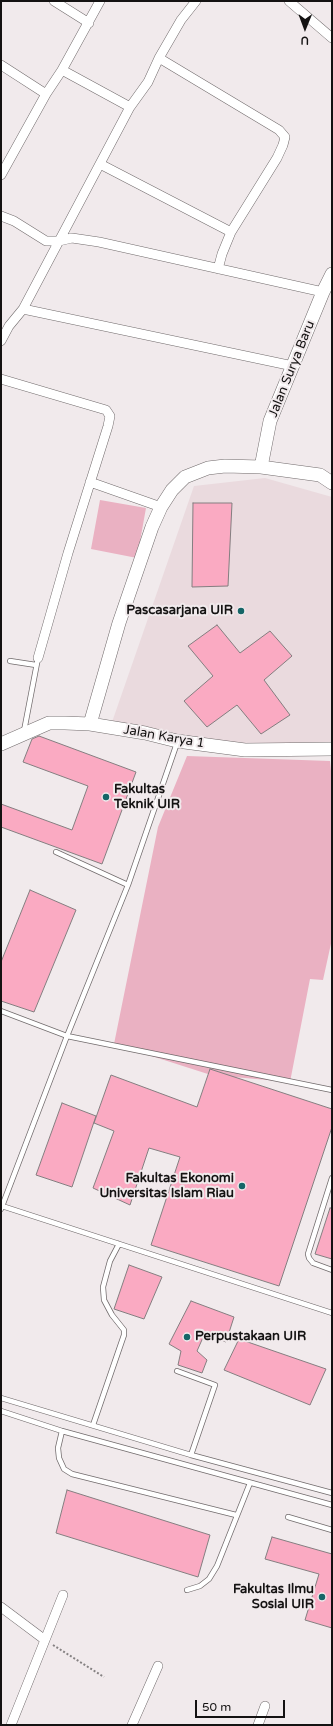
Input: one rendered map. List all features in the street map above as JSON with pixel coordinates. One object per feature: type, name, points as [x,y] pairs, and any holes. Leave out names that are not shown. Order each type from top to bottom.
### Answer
[{"type":"street","points":[[54,1],[89,23]]},
{"type":"street","points":[[1,175],[46,94],[62,70],[89,23],[100,1]]},
{"type":"street","points":[[1,341],[9,326],[24,309],[130,107],[148,82],[159,58],[182,20],[196,1]]},
{"type":"street","points":[[288,1],[332,38]]},
{"type":"street","points":[[159,58],[279,130],[285,137],[277,158],[232,232],[222,254],[218,269]]},
{"type":"street","points":[[1,64],[46,94]]},
{"type":"street","points":[[62,70],[130,107]]},
{"type":"street","points":[[100,164],[232,232]]},
{"type":"street","points":[[1,216],[14,221],[46,241],[59,241],[72,238],[99,242],[323,292]]},
{"type":"street","name":"Jalan Surya Baru","points":[[261,467],[270,421],[323,292],[332,274]]},
{"type":"street","points":[[24,309],[293,366]]},
{"type":"street","points":[[1,379],[106,410],[109,413],[110,419],[68,553],[37,662]]},
{"type":"street","points":[[90,724],[119,623],[152,527],[161,507],[172,490],[185,477],[208,468],[225,466],[261,467],[320,475],[332,483]]},
{"type":"street","points":[[90,482],[161,507]]},
{"type":"street","name":"Jalan Karya 1","points":[[1,744],[49,724],[90,724],[145,733],[177,741],[259,751],[332,749]]},
{"type":"street","points":[[11,1725],[63,1595]]},
{"type":"street","points":[[1,1607],[45,1640]]},
{"type":"street","points":[[132,1725],[158,1666]]},
{"type":"street","points":[[258,1725],[266,1706]]},
{"type":"lane","points":[[10,661],[37,662],[24,734]]},
{"type":"lane","points":[[177,741],[128,885],[67,1036],[1,1208],[119,1244],[332,1313]]},
{"type":"lane","points":[[56,852],[128,885]]},
{"type":"lane","points":[[1,1011],[67,1036],[332,1090]]},
{"type":"lane","points":[[332,1178],[308,1254],[313,1264],[332,1270]]},
{"type":"lane","points":[[93,1426],[124,1335],[124,1330],[112,1315],[104,1300],[103,1287],[110,1261],[119,1244]]},
{"type":"lane","points":[[177,1371],[215,1385],[191,1455]]},
{"type":"lane","points":[[1,1398],[191,1455],[332,1493]]},
{"type":"lane","points":[[1,1411],[62,1431],[332,1505]]},
{"type":"lane","points":[[62,1431],[58,1448],[59,1458],[64,1469],[72,1474],[236,1515]]},
{"type":"lane","points":[[187,1590],[200,1586],[209,1579],[217,1566],[250,1483]]},
{"type":"lane","points":[[288,1517],[332,1530]]},
{"type":"path","points":[[45,1640],[104,1677]]},
{"type":"shaded area","name":"Pascasarjana UIR","points":[[265,478],[332,497],[332,748],[245,750],[111,725],[194,486]]},
{"type":"shaded area","points":[[100,500],[146,508],[137,558],[91,549]]},
{"type":"shaded area","points":[[187,756],[330,761],[332,781],[332,939],[323,980],[310,979],[290,1082],[211,1075],[114,1044],[158,827]]},
{"type":"building","points":[[193,503],[232,503],[228,586],[192,587]]},
{"type":"building","points":[[217,625],[240,653],[270,631],[292,656],[264,680],[290,715],[261,734],[237,705],[207,727],[184,701],[213,676],[188,646]]},
{"type":"building","name":"Fakultas Teknik UIR","points":[[39,736],[136,772],[102,864],[1,827],[1,804],[72,830],[88,786],[23,762],[32,739]]},
{"type":"building","points":[[30,890],[76,910],[34,1012],[1,1001],[1,962]]},
{"type":"building","name":"Fakultas Ekonomi Universitas Islam Riau","points":[[210,1069],[332,1109],[332,1127],[279,1286],[151,1245],[180,1157],[149,1148],[130,1205],[93,1188],[114,1131],[94,1123],[111,1075],[197,1107]]},
{"type":"building","points":[[62,1103],[96,1116],[72,1187],[36,1175]]},
{"type":"building","points":[[330,1208],[332,1208],[332,1259],[315,1254]]},
{"type":"building","points":[[129,1265],[162,1277],[144,1319],[114,1309]]},
{"type":"building","name":"Perpustakaan UIR","points":[[191,1301],[234,1317],[226,1342],[205,1333],[197,1351],[207,1360],[202,1373],[178,1365],[181,1351],[169,1344]]},
{"type":"building","points":[[239,1339],[326,1369],[310,1405],[224,1370]]},
{"type":"building","points":[[67,1490],[210,1535],[198,1577],[56,1533]]},
{"type":"building","name":"Fakultas Ilmu Sosial UIR","points":[[272,1537],[332,1554],[332,1628],[305,1620],[319,1574],[265,1559]]},
{"type":"place","name":"Pascasarjana UIR","points":[[241,611]]},
{"type":"place","name":"Fakultas Teknik UIR","points":[[106,797]]},
{"type":"place","name":"Fakultas Ekonomi Universitas Islam Riau","points":[[242,1186]]},
{"type":"place","name":"Perpustakaan UIR","points":[[187,1337]]},
{"type":"place","name":"Fakultas Ilmu Sosial UIR","points":[[322,1597]]}]
